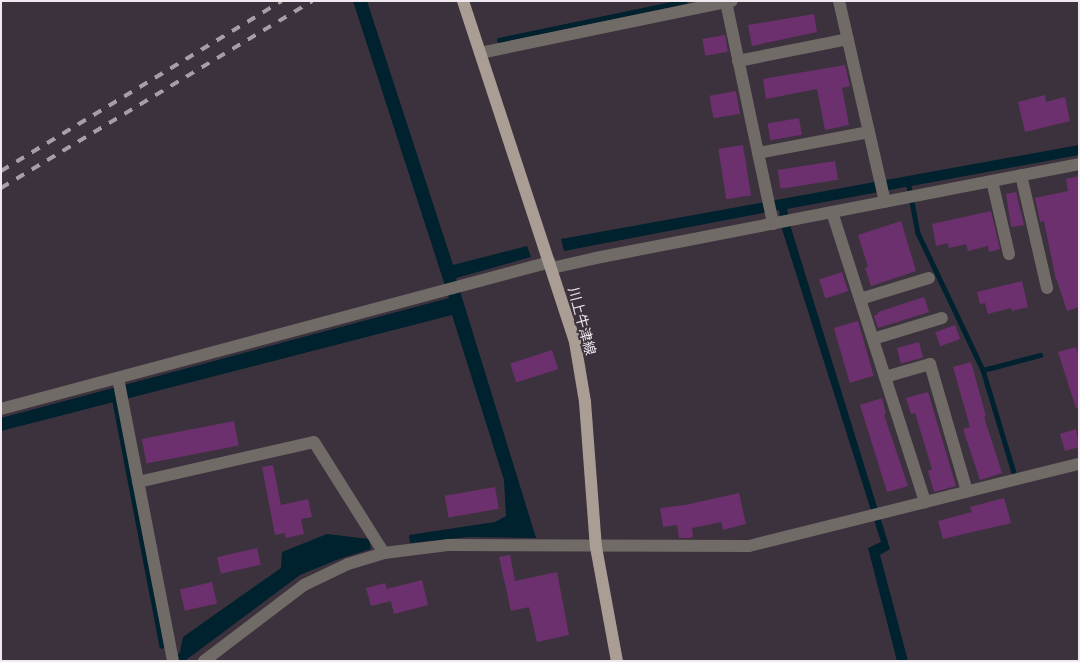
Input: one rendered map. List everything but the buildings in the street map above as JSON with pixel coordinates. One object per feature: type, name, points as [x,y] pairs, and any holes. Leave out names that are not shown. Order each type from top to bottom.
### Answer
[{"type":"main road","name":"川上牛津線","points":[[462,1],[575,342],[585,402],[596,547],[617,661]]},
{"type":"street","points":[[839,1],[885,202]]},
{"type":"street","points":[[480,53],[729,2],[738,61],[773,224]]},
{"type":"street","points":[[738,61],[848,39]]},
{"type":"street","points":[[758,153],[869,132]]},
{"type":"street","points":[[1,409],[444,290],[551,265],[1079,164]]},
{"type":"street","points":[[1021,175],[1047,288]]},
{"type":"street","points":[[992,181],[1009,254]]},
{"type":"street","points":[[832,212],[925,502]]},
{"type":"street","points":[[860,299],[929,278]]},
{"type":"street","points":[[873,339],[942,318]]},
{"type":"street","points":[[885,377],[930,364],[968,491]]},
{"type":"street","points":[[118,378],[172,658]]},
{"type":"street","points":[[138,482],[314,442],[384,553]]},
{"type":"street","points":[[204,661],[304,585],[348,564],[384,553],[448,545],[596,547],[749,546],[1079,464]]},
{"type":"water","points":[[353,1],[367,1],[453,265],[527,246],[531,257],[456,278],[536,538],[468,537],[410,543],[409,535],[495,522],[506,516],[504,480],[452,315],[1,431],[1,418],[449,298]]},
{"type":"water","points":[[1079,145],[1079,155],[787,209],[791,228],[890,549],[880,555],[908,661],[897,661],[868,548],[881,542],[782,229],[779,210],[564,251],[561,239]]},
{"type":"water","points":[[327,534],[369,539],[371,549],[339,559],[300,575],[186,660],[171,661],[180,652],[183,637],[281,568],[282,552]]},
{"type":"waterway","points":[[499,40],[685,1]]},
{"type":"waterway","points":[[909,186],[918,233],[983,370],[1014,473]]},
{"type":"waterway","points":[[983,370],[1040,355]]},
{"type":"waterway","points":[[115,402],[162,645]]},
{"type":"railway","points":[[1,171],[282,1]]},
{"type":"railway","points":[[1,188],[312,1]]}]
